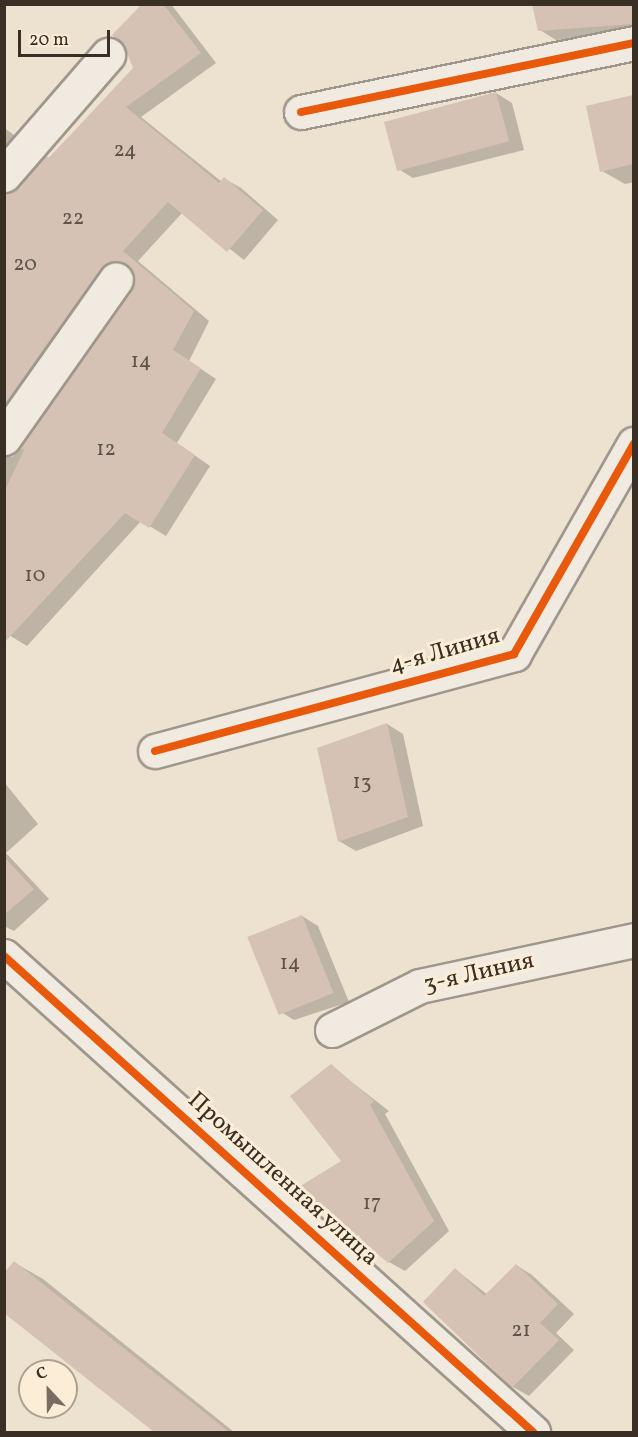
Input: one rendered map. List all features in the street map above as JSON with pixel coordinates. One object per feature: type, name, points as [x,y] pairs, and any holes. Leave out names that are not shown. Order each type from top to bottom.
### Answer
[{"type":"street","points":[[301,112],[633,43]]},
{"type":"street","points":[[4,175],[108,55]]},
{"type":"street","points":[[4,438],[116,279]]},
{"type":"street","name":"4-я Линия","points":[[155,751],[514,654],[633,444]]},
{"type":"street","name":"3-я Линия","points":[[332,1030],[420,986],[633,940]]},
{"type":"street","name":"Промышленная улица","points":[[4,956],[533,1432]]},
{"type":"building","points":[[142,4],[163,4],[201,53],[126,107],[219,183],[224,177],[263,210],[227,252],[168,202],[123,251],[194,311],[173,350],[201,368],[162,433],[195,455],[149,528],[125,513],[4,643],[4,492],[24,450],[20,447],[135,280],[126,263],[109,262],[101,268],[4,405],[4,193],[18,188],[46,156],[49,158],[133,68],[125,48],[112,35]]},
{"type":"building","points":[[532,4],[633,4],[633,24],[538,31]]},
{"type":"building","points":[[496,92],[509,141],[397,171],[384,122]]},
{"type":"building","points":[[633,95],[633,164],[600,172],[586,106]]},
{"type":"building","points":[[387,723],[408,817],[338,842],[317,748]]},
{"type":"building","points":[[4,857],[34,889],[4,915]]},
{"type":"building","points":[[302,915],[333,993],[279,1015],[247,937]]},
{"type":"building","points":[[331,1064],[374,1101],[370,1105],[434,1221],[388,1263],[299,1187],[341,1161],[290,1096]]},
{"type":"building","points":[[14,1261],[229,1432],[154,1432],[78,1372],[78,1359],[62,1359],[4,1313],[4,1273]]},
{"type":"building","points":[[516,1264],[558,1304],[540,1323],[559,1340],[512,1388],[423,1302],[455,1268],[484,1296]]},
{"type":"cycle path","points":[[301,112],[634,43]]},
{"type":"cycle path","points":[[155,751],[514,654],[634,444]]},
{"type":"cycle path","points":[[4,956],[533,1432]]}]
